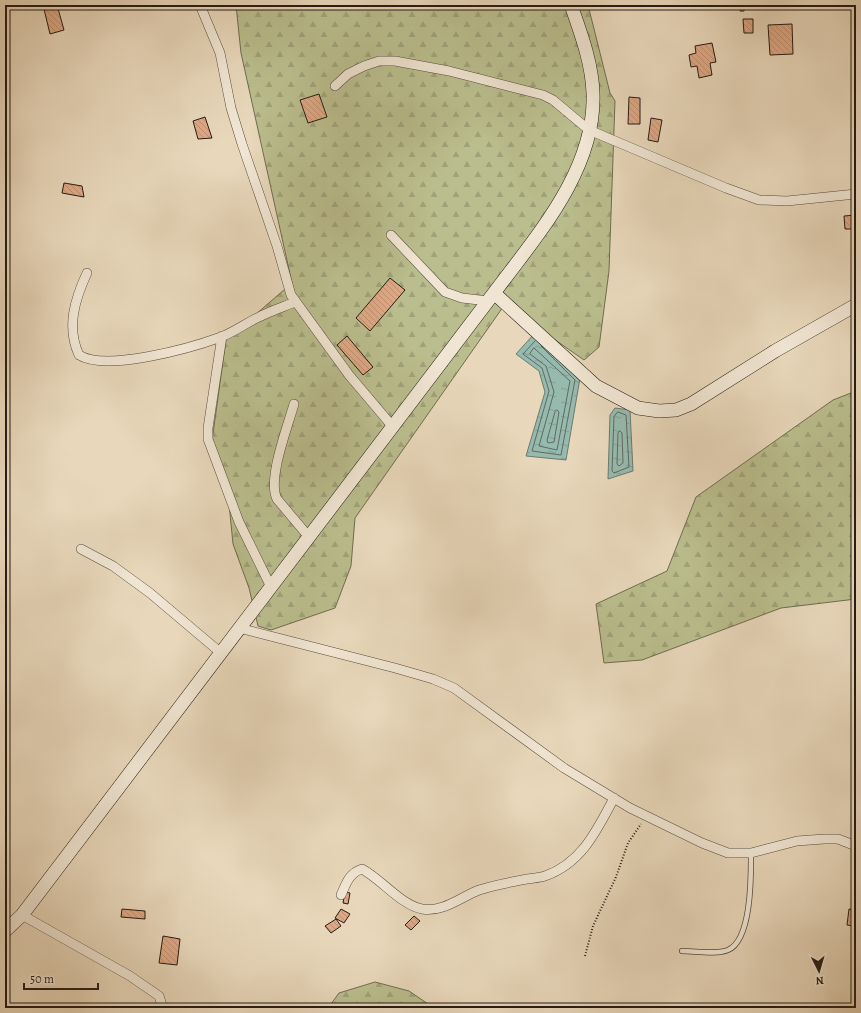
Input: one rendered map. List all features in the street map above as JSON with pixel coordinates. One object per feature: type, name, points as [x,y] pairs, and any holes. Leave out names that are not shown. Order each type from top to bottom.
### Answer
[{"type":"street","points":[[200,5],[220,53],[232,108],[242,144],[277,246],[286,280],[296,302],[349,375],[392,427]]},
{"type":"street","points":[[5,930],[22,916],[491,297],[555,208],[574,173],[589,130],[593,110],[593,92],[588,56],[571,5]]},
{"type":"street","points":[[335,86],[348,74],[379,61],[408,62],[554,100],[589,130],[726,188],[759,200],[787,201],[856,194]]},
{"type":"street","points":[[392,235],[445,292],[462,298],[491,297],[596,386],[638,408],[659,411],[676,410],[691,404],[769,354],[856,305]]},
{"type":"street","points":[[87,273],[75,302],[73,317],[76,348],[79,355],[85,359],[95,361],[130,360],[222,336],[259,317],[296,302]]},
{"type":"street","points":[[222,336],[208,428],[208,439],[239,522],[271,587]]},
{"type":"street","points":[[294,404],[275,470],[273,492],[277,499],[309,537]]},
{"type":"street","points":[[81,549],[113,566],[150,593],[221,653]]},
{"type":"street","points":[[239,628],[389,666],[433,679],[454,688],[564,768],[646,816],[702,843],[728,853],[751,853],[797,841],[824,838],[838,839],[856,846]]},
{"type":"street","points":[[341,895],[350,876],[356,871],[362,869],[414,906],[430,910],[442,908],[486,888],[545,876],[578,856],[594,836],[614,798]]},
{"type":"street","points":[[22,916],[130,976],[159,996],[163,1008]]},
{"type":"lane","points":[[682,951],[723,952],[736,944],[745,924],[749,905],[751,853]]},
{"type":"path","points":[[585,956],[592,926],[616,877],[624,852],[646,816]]},
{"type":"green space","points":[[236,5],[588,5],[610,93],[615,101],[609,271],[599,347],[584,360],[528,321],[503,307],[355,518],[351,566],[335,608],[271,630],[258,626],[249,588],[233,544],[229,504],[211,448],[226,340],[292,283],[241,53]]},
{"type":"green space","points":[[856,391],[856,599],[781,608],[642,660],[604,663],[596,604],[667,571],[696,497],[833,400]]},
{"type":"green space","points":[[375,982],[409,991],[434,1008],[328,1008],[339,993]]},
{"type":"water","points":[[534,334],[580,378],[566,460],[526,456],[545,392],[539,371],[516,354]]},
{"type":"water","points":[[615,408],[630,410],[633,471],[608,479],[610,415]]},
{"type":"building","points":[[43,5],[57,5],[64,30],[50,34]]},
{"type":"building","points":[[740,5],[745,5],[744,11],[740,11]]},
{"type":"building","points":[[743,19],[753,19],[753,33],[744,33]]},
{"type":"building","points":[[792,24],[793,54],[770,55],[768,25]]},
{"type":"building","points":[[712,43],[716,62],[710,63],[712,75],[699,78],[697,66],[691,67],[689,55],[696,53],[695,46]]},
{"type":"building","points":[[319,94],[327,117],[308,123],[300,100]]},
{"type":"building","points":[[629,97],[640,98],[640,124],[628,124]]},
{"type":"building","points":[[205,117],[212,138],[198,139],[193,121]]},
{"type":"building","points":[[651,118],[662,120],[658,142],[648,140]]},
{"type":"building","points":[[64,183],[82,186],[84,197],[62,193]]},
{"type":"building","points":[[856,215],[856,229],[845,229],[844,216]]},
{"type":"building","points":[[390,278],[405,290],[370,331],[356,318]]},
{"type":"building","points":[[347,336],[373,367],[363,375],[337,345]]},
{"type":"building","points":[[345,892],[350,893],[348,904],[343,903]]},
{"type":"building","points":[[122,909],[145,911],[145,919],[121,917]]},
{"type":"building","points":[[341,909],[350,914],[344,923],[335,918]]},
{"type":"building","points":[[849,909],[856,910],[854,926],[847,925]]},
{"type":"building","points":[[414,916],[420,921],[411,930],[405,925]]},
{"type":"building","points":[[336,919],[341,926],[331,933],[325,926]]},
{"type":"building","points":[[163,936],[180,939],[177,965],[159,963]]}]
